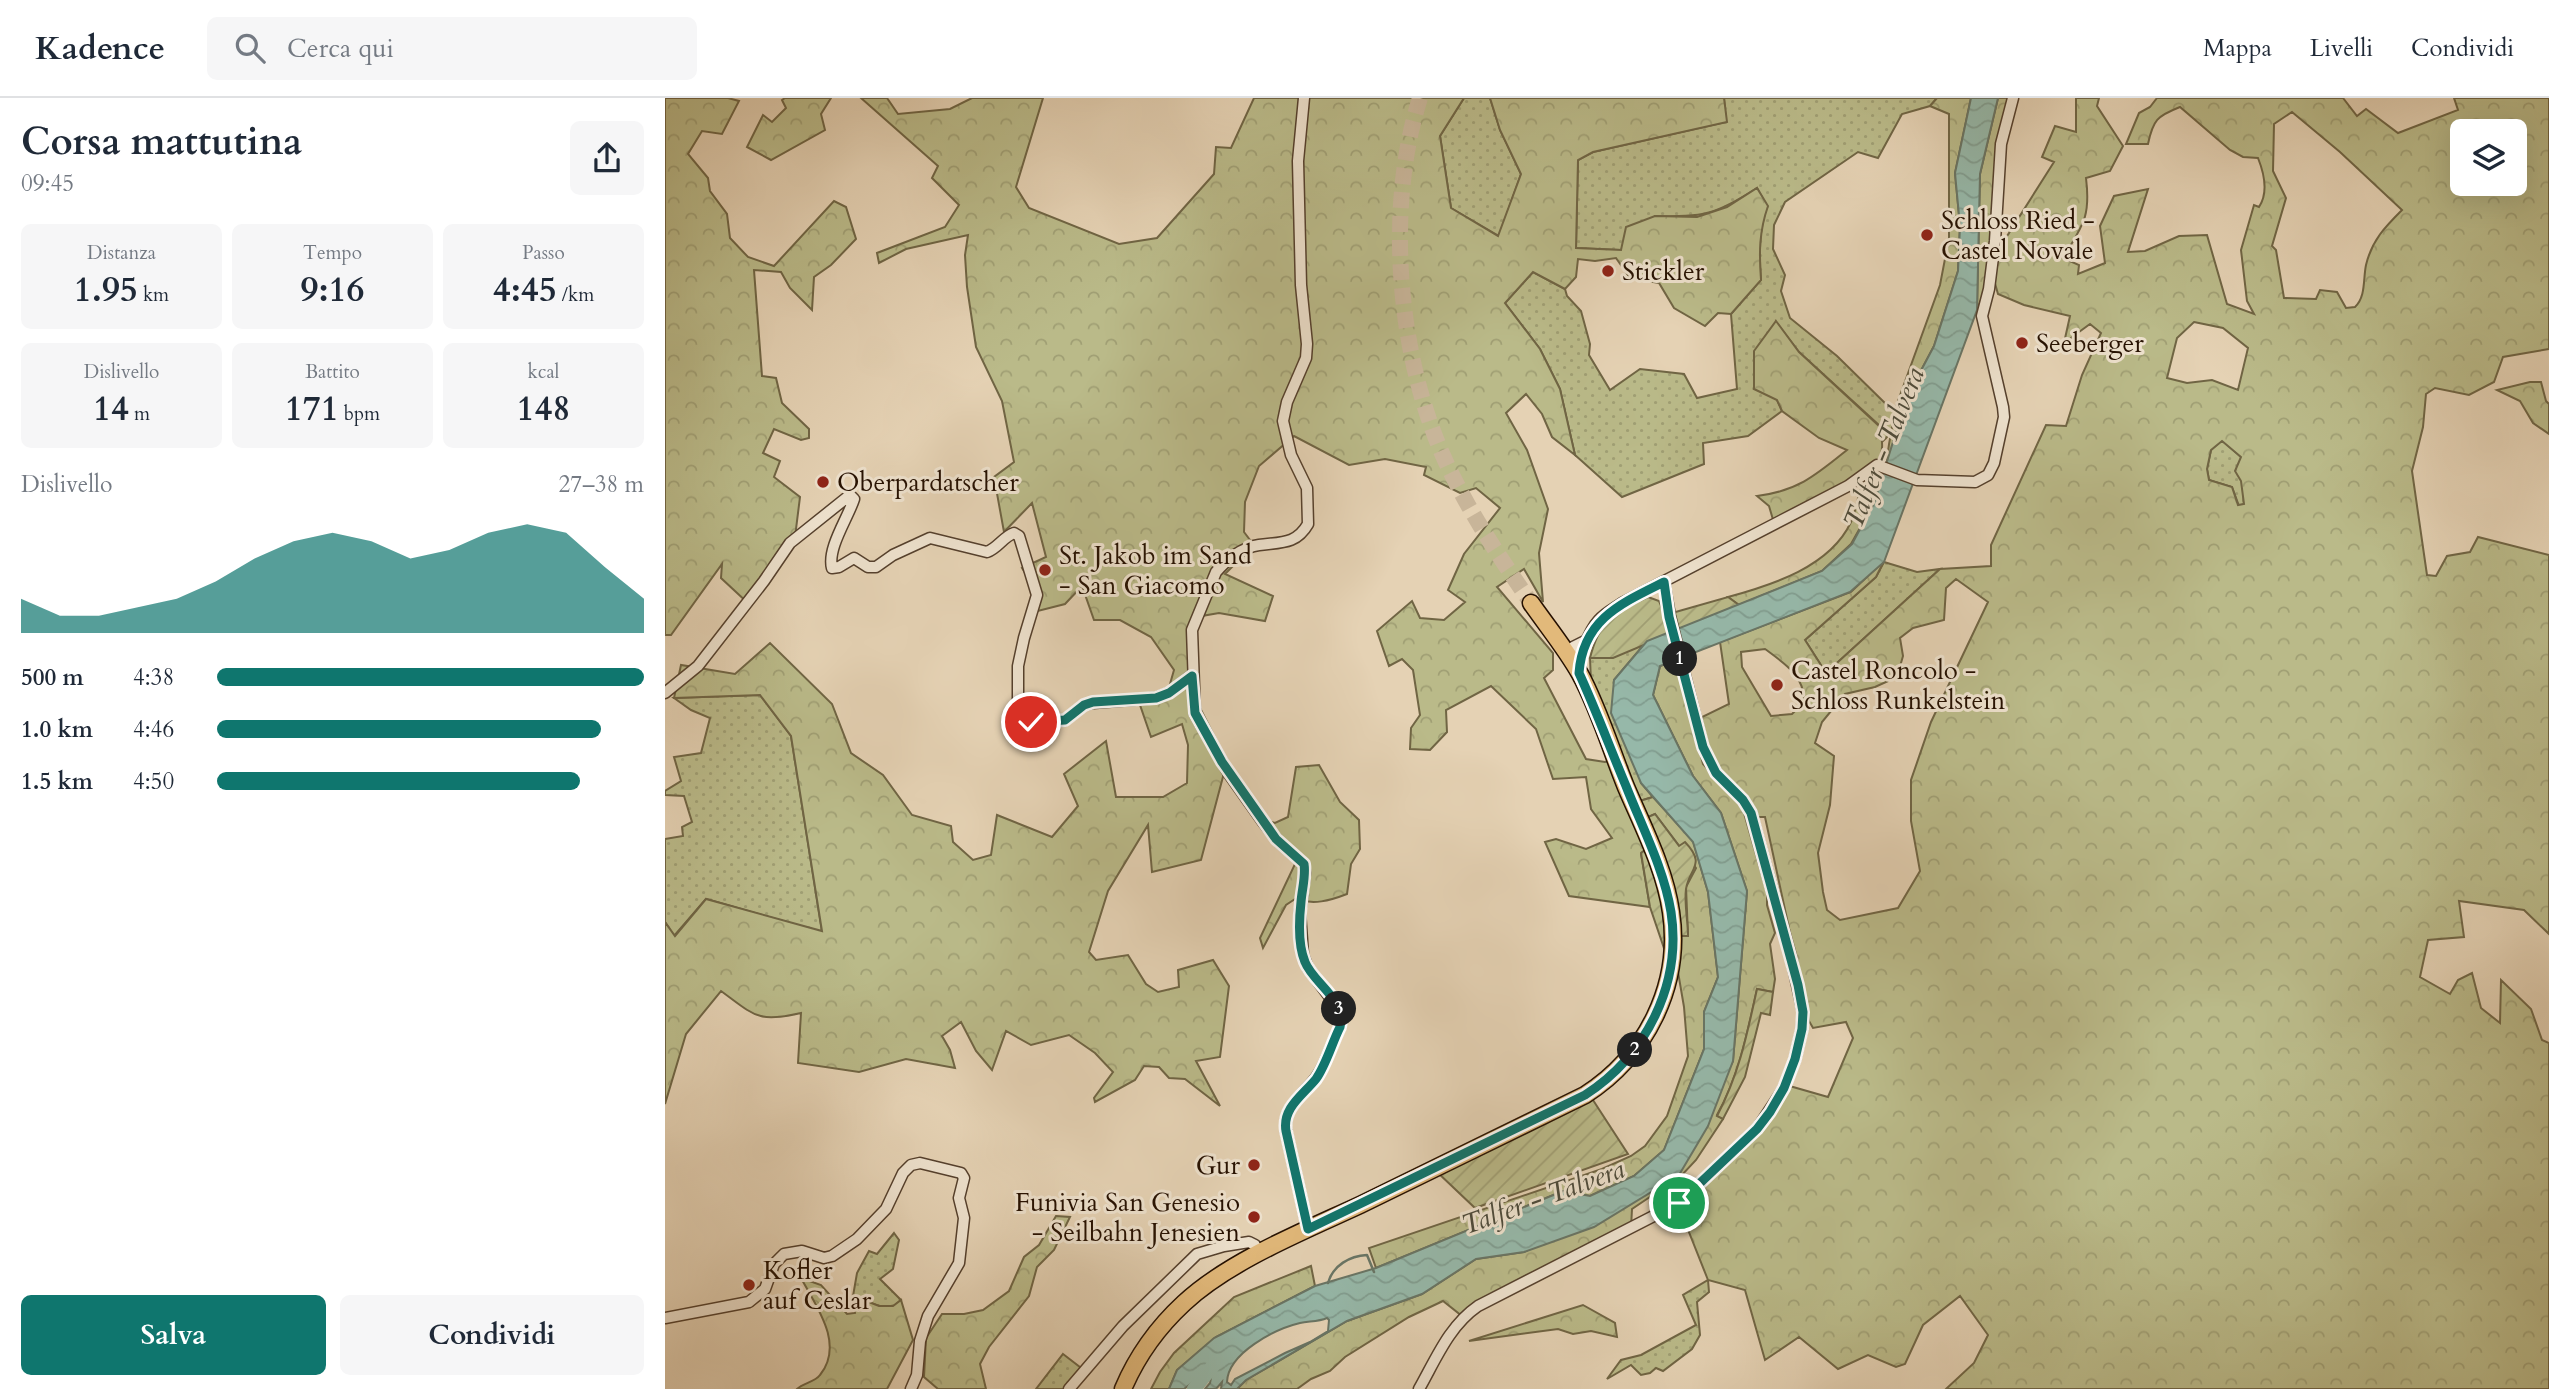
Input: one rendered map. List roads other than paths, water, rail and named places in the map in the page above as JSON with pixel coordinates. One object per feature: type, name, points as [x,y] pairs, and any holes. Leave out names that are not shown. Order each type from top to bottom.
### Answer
[{"type":"main road","points":[[1123,1389],[1132,1368],[1153,1337],[1184,1302],[1217,1278],[1308,1229],[1585,1095],[1622,1065],[1651,1025],[1671,971],[1671,912],[1660,869],[1570,650],[1531,603]]},
{"type":"street","points":[[1304,98],[1299,161],[1301,285],[1307,344],[1306,358],[1287,402],[1283,421],[1289,449],[1307,488],[1308,524],[1295,539],[1283,544],[1249,548],[1230,559],[1216,572],[1192,630],[1192,676],[1195,713],[1222,762],[1276,839],[1304,864],[1300,912],[1303,955],[1308,968],[1335,1003],[1341,1018],[1340,1027],[1316,1078],[1299,1094],[1286,1120],[1286,1131],[1308,1229]]},
{"type":"street","points":[[1570,650],[1589,639],[1599,620],[1622,603],[1848,486],[1880,466],[1917,480],[1975,482],[1989,475],[2004,416],[1982,316],[1989,289],[1995,242],[2001,144],[2013,98]]},
{"type":"street","points":[[665,693],[698,666],[790,543],[850,495],[854,499],[846,513],[831,559],[832,568],[854,558],[868,567],[877,567],[893,555],[930,538],[987,552],[1009,535],[1014,533],[1019,536],[1037,595],[1018,666],[1018,704],[1028,721],[1065,720],[1084,705],[1093,702],[1156,698],[1169,693],[1192,676]]},
{"type":"street","points":[[1419,1389],[1452,1330],[1466,1314],[1679,1203],[1757,1129],[1784,1088],[1795,1059],[1803,1012],[1790,953],[1751,813],[1743,800],[1708,761],[1669,617],[1664,582]]},
{"type":"street","points":[[665,1318],[749,1302],[765,1289],[774,1264],[787,1253],[801,1251],[824,1258],[832,1256],[857,1239],[886,1209],[903,1173],[911,1165],[920,1163],[961,1173],[964,1178],[959,1198],[964,1217],[961,1252],[956,1269],[937,1298],[923,1327],[916,1375],[911,1389]]},
{"type":"street","points":[[1069,1389],[1123,1326],[1197,1254],[1249,1242],[1255,1245],[1259,1254]]},
{"type":"water","points":[[1971,98],[1998,98],[1980,174],[1977,310],[1884,562],[1850,592],[1660,666],[1653,695],[1693,776],[1721,813],[1747,891],[1733,1061],[1708,1126],[1679,1175],[1594,1227],[1524,1252],[1476,1259],[1422,1294],[1347,1321],[1246,1380],[1237,1389],[1221,1389],[1222,1382],[1216,1389],[1205,1389],[1211,1378],[1202,1375],[1184,1389],[1169,1389],[1177,1370],[1214,1338],[1315,1286],[1376,1268],[1563,1191],[1590,1196],[1634,1176],[1664,1150],[1704,1049],[1704,1012],[1718,977],[1708,892],[1693,842],[1641,783],[1611,713],[1614,680],[1647,641],[1822,571],[1852,544],[1874,503],[1907,397],[1934,346],[1958,271],[1960,226],[1955,173]],"holes":[[[1327,1318],[1328,1331],[1310,1342],[1235,1379],[1231,1385],[1227,1382],[1235,1361],[1266,1337],[1300,1323]]]},
{"type":"waterway","points":[[1328,1283],[1338,1266],[1361,1256],[1367,1255],[1374,1272]]},
{"type":"waterway","points":[[1194,1389],[1217,1361]]},
{"type":"tunnel","points":[[1420,98],[1403,178],[1400,220],[1404,306],[1410,349],[1441,451],[1489,540],[1531,603]]},
{"type":"place","name":"Schloss Ried - Castel Novale","points":[[1927,235]]},
{"type":"place","name":"Stickler","points":[[1608,271]]},
{"type":"place","name":"Seeberger","points":[[2022,343]]},
{"type":"place","name":"Oberpardatscher","points":[[823,482]]},
{"type":"place","name":"St. Jakob im Sand - San Giacomo","points":[[1045,570]]},
{"type":"place","name":"Castel Roncolo - Schloss Runkelstein","points":[[1777,685]]},
{"type":"place","name":"Gur","points":[[1254,1165]]},
{"type":"place","name":"Funivia San Genesio - Seilbahn Jenesien","points":[[1254,1217]]},
{"type":"place","name":"Kofler auf Ceslar","points":[[749,1285]]},
{"type":"water label","name":"Talfer - Talvera","points":[[1884,448]]},
{"type":"water label","name":"Talfer - Talvera","points":[[1543,1197]]}]
